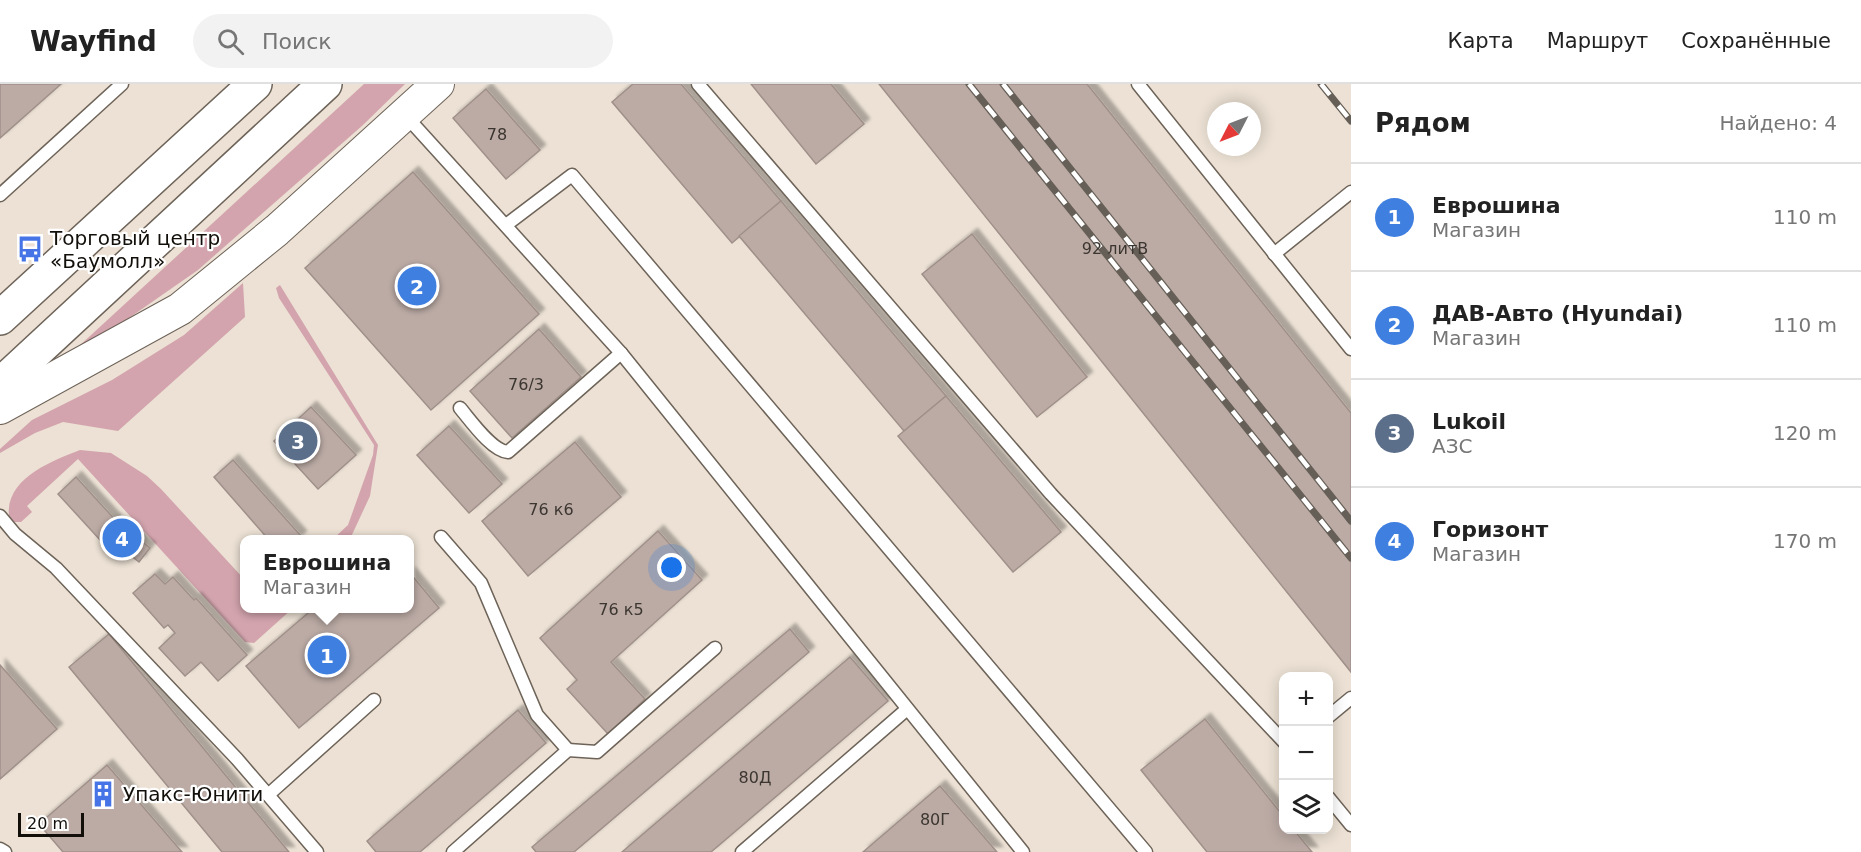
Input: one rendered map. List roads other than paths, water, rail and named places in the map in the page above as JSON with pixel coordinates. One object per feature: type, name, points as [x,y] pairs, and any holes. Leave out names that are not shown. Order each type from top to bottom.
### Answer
[{"type":"main road","points":[[0,318],[255,84]]},
{"type":"main road","points":[[0,385],[325,84]]},
{"type":"street","points":[[0,408],[180,309],[277,230],[438,84]]},
{"type":"lane","points":[[0,195],[122,84]]},
{"type":"lane","points":[[698,84],[1052,494],[1279,737]]},
{"type":"lane","points":[[1138,84],[1351,349]]},
{"type":"lane","points":[[404,114],[621,353],[906,710],[1023,852]]},
{"type":"lane","points":[[506,225],[572,176],[1146,852]]},
{"type":"lane","points":[[1274,254],[1351,192]]},
{"type":"lane","points":[[460,408],[492,444],[501,452],[508,452],[621,353]]},
{"type":"lane","points":[[0,516],[15,534],[56,568],[237,759],[317,852]]},
{"type":"lane","points":[[441,537],[481,583],[537,715],[568,750],[597,752],[715,648]]},
{"type":"lane","points":[[1333,714],[1351,699]]},
{"type":"lane","points":[[268,795],[374,700]]},
{"type":"lane","points":[[742,852],[906,710]]},
{"type":"lane","points":[[453,852],[568,750]]},
{"type":"lane","points":[[1333,802],[1351,825]]},
{"type":"lane","points":[[0,849],[5,852]]},
{"type":"railway","points":[[969,84],[1351,558]]},
{"type":"railway","points":[[1003,84],[1351,521]]},
{"type":"railway","points":[[1321,84],[1351,121]]},
{"type":"place","name":"Торговый центр «Баумолл»","points":[[30,249]]},
{"type":"place","name":"ДАВ-Авто (Hyundai)","points":[[417,286]]},
{"type":"place","name":"Lukoil","points":[[298,441]]},
{"type":"place","name":"Горизонт","points":[[122,538]]},
{"type":"place","name":"Еврошина","points":[[327,655]]},
{"type":"place","name":"Упакс-Юнити","points":[[103,794]]}]
